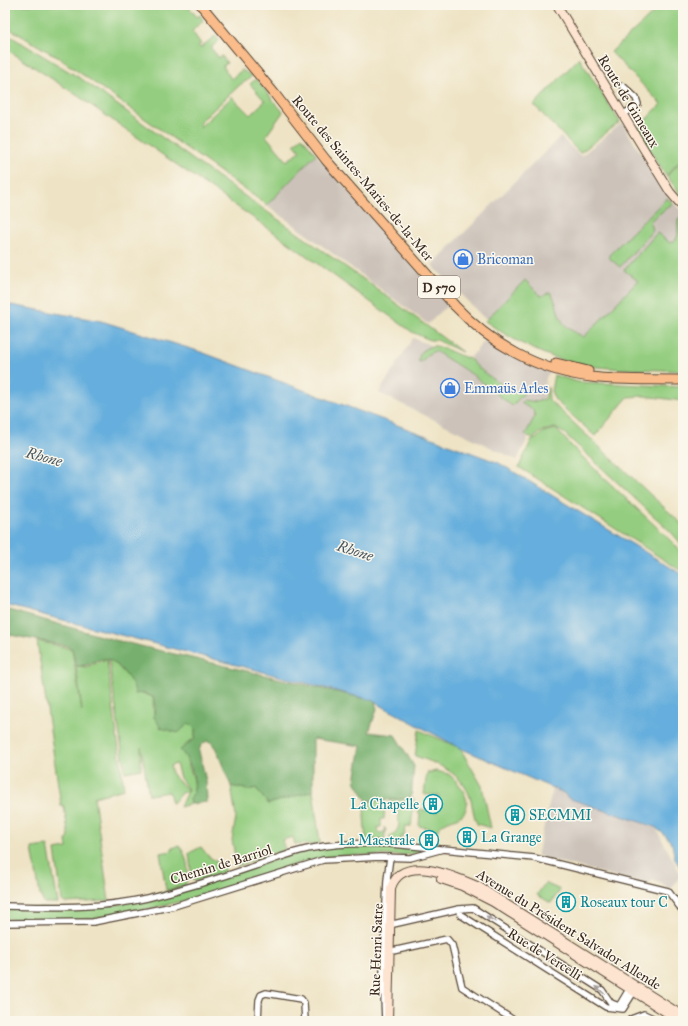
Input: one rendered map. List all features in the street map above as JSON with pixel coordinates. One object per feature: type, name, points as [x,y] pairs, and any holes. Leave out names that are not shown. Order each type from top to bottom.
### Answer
[{"type":"main road","name":"Route des Saintes-Maries-de-la-Mer","points":[[201,5],[274,93],[292,110],[414,252],[466,308],[490,330],[530,355],[557,364],[591,372],[644,375],[664,380],[683,380]]},
{"type":"street","name":"Route de Gimeaux","points":[[557,5],[670,192],[683,207]]},
{"type":"street","points":[[623,86],[636,98],[638,104],[623,115]]},
{"type":"street","name":"Chemin de Barriol","points":[[5,906],[37,908],[95,906],[146,898],[225,876],[318,847],[389,843],[427,849],[443,849],[534,858],[668,891],[683,911]]},
{"type":"street","points":[[5,923],[92,922],[174,906],[323,860],[419,857],[443,849]]},
{"type":"street","points":[[384,1021],[383,972],[391,882],[390,857]]},
{"type":"street","points":[[391,882],[406,874],[416,873],[458,885],[476,893],[633,988],[680,1021]]},
{"type":"street","name":"Rue Henri Satre","points":[[388,1021],[388,952],[391,882]]},
{"type":"street","name":"Rue de Vercelli","points":[[390,925],[459,909],[473,908],[602,990],[611,1003],[621,1008],[631,1020]]},
{"type":"street","name":"Rue de Vercelli","points":[[459,909],[461,915],[606,1007],[621,1008]]},
{"type":"street","points":[[388,952],[447,939],[452,945],[462,987],[516,1021]]},
{"type":"street","points":[[621,1008],[633,988]]},
{"type":"street","name":"Avenue du Président Salvador Allende","points":[[633,988],[683,1016]]},
{"type":"street","points":[[258,1021],[258,1000],[261,994],[266,993],[301,999],[304,1003],[305,1021]]},
{"type":"street","points":[[631,1020],[644,1014],[659,1021]]},
{"type":"shaded area","points":[[622,123],[664,192],[683,213],[683,254],[565,357],[483,317],[432,265],[560,137],[581,156]]},
{"type":"shaded area","points":[[316,154],[448,305],[428,324],[267,205]]},
{"type":"shaded area","points":[[413,338],[467,361],[487,338],[550,372],[546,377],[543,408],[517,460],[379,393]]},
{"type":"shaded area","points":[[553,788],[564,793],[568,798],[655,827],[681,875],[671,889],[652,879],[649,885],[537,856]]},
{"type":"green space","points":[[5,5],[187,5],[197,17],[200,15],[203,21],[192,31],[201,44],[198,46],[200,48],[215,36],[219,40],[211,48],[219,58],[222,56],[227,63],[223,66],[231,79],[242,70],[252,76],[241,84],[201,121],[200,127],[232,97],[250,115],[265,101],[250,84],[256,79],[283,112],[266,136],[287,161],[300,151],[294,144],[302,137],[316,154],[267,205],[59,58],[5,26]]},
{"type":"green space","points":[[653,5],[683,5],[683,64],[680,67],[683,71],[683,157],[666,176],[637,129],[661,104],[611,52],[655,11],[655,9],[651,9]]},
{"type":"green space","points":[[5,33],[83,80],[199,164],[373,286],[462,352],[437,340],[430,340],[412,332],[275,233],[78,96],[5,48]]},
{"type":"green space","points":[[579,58],[620,122],[580,153],[534,105]]},
{"type":"green space","points":[[683,159],[683,198],[667,176]]},
{"type":"green space","points":[[667,198],[673,203],[650,221],[653,230],[620,267],[609,258],[609,255]]},
{"type":"green space","points":[[683,217],[683,371],[608,368],[582,365],[552,357],[524,345],[485,321],[525,280],[541,296],[551,292],[561,319],[568,328],[584,337],[638,281],[624,270],[657,233],[670,243],[675,241],[678,235],[678,220]]},
{"type":"green space","points":[[435,346],[469,358],[491,377],[516,392],[527,390],[512,406],[473,375],[435,351],[428,354],[421,362],[418,361],[424,350],[428,347]]},
{"type":"green space","points":[[554,375],[578,382],[683,387],[683,401],[644,396],[628,397],[595,436],[555,400],[551,391]]},
{"type":"green space","points":[[548,387],[549,400],[683,525],[683,546],[671,532],[564,433],[555,428],[542,431],[534,438],[525,435],[535,416],[533,410],[521,403],[524,400],[536,402],[545,399]]},
{"type":"green space","points":[[556,429],[587,461],[683,553],[683,572],[519,467],[532,439],[536,439],[543,432]]},
{"type":"green space","points":[[5,609],[115,640],[375,701],[377,709],[369,732],[395,735],[414,766],[411,798],[367,801],[355,781],[361,746],[313,739],[313,791],[268,804],[256,788],[249,790],[231,786],[216,749],[211,742],[207,741],[201,745],[199,751],[206,781],[207,802],[191,804],[190,799],[194,787],[193,774],[188,761],[180,750],[195,738],[195,729],[189,723],[178,733],[161,728],[154,717],[155,706],[153,697],[144,693],[135,694],[125,673],[110,660],[102,659],[85,665],[76,666],[72,649],[67,646],[5,634]]},
{"type":"green space","points":[[37,641],[72,649],[82,711],[76,666],[86,667],[107,659],[124,789],[94,797],[109,901],[65,903],[62,901],[55,850],[67,848],[66,840],[69,838],[64,806],[61,805]]},
{"type":"green space","points":[[109,660],[112,660],[131,680],[136,691],[153,697],[154,717],[189,722],[195,729],[195,738],[187,743],[186,753],[194,782],[193,793],[190,799],[191,804],[180,807],[188,789],[180,778],[176,764],[170,766],[173,776],[186,788],[187,791],[181,793],[173,803],[169,792],[149,795],[141,747],[141,769],[125,772]]},
{"type":"green space","points":[[419,730],[460,748],[482,786],[491,828],[477,824],[470,797],[461,781],[455,775],[432,762],[415,756]]},
{"type":"green space","points":[[436,771],[448,774],[457,782],[464,792],[467,804],[463,814],[446,822],[440,826],[438,830],[419,826],[420,813],[418,812],[419,809],[437,812],[439,796],[424,794],[427,773]]},
{"type":"green space","points":[[231,786],[249,790],[256,788],[268,804],[313,791],[320,843],[311,845],[295,844],[293,837],[282,840],[285,850],[237,866],[232,840],[236,817]]},
{"type":"green space","points":[[414,799],[411,826],[405,826],[404,837],[401,836],[401,842],[390,841],[390,836],[394,834],[398,828],[399,821],[397,810],[392,811],[390,800]]},
{"type":"green space","points":[[382,800],[385,802],[384,819],[381,819],[381,827],[377,827],[378,833],[385,832],[384,827],[386,829],[384,840],[366,841],[364,816],[365,802]]},
{"type":"green space","points":[[385,845],[424,849],[424,852],[399,855],[348,855],[322,858],[280,869],[212,893],[159,907],[105,917],[69,920],[5,919],[5,908],[87,908],[122,904],[322,847]]},
{"type":"green space","points":[[48,846],[58,903],[44,903],[40,895],[32,848]]},
{"type":"green space","points":[[179,846],[182,849],[186,859],[188,871],[187,881],[185,885],[166,890],[160,853],[172,851],[172,848]]},
{"type":"green space","points":[[201,847],[208,856],[225,867],[225,872],[196,881],[192,880],[189,853]]},
{"type":"green space","points":[[545,883],[560,890],[551,903],[537,895]]},
{"type":"water","name":"Rhone","points":[[5,304],[101,321],[201,352],[499,463],[683,575],[683,872],[675,859],[672,844],[666,836],[655,827],[568,798],[564,793],[460,748],[375,701],[5,605]]},
{"type":"place","name":"Bricoman","points":[[463,259]]},
{"type":"place","name":"Emmaüs Arles","points":[[450,388]]},
{"type":"place","name":"La Chapelle","points":[[433,804]]},
{"type":"place","name":"SECMMI","points":[[515,815]]},
{"type":"place","name":"La Grange","points":[[467,837]]},
{"type":"place","name":"La Maestrale","points":[[429,840]]},
{"type":"place","name":"Roseaux tour C","points":[[566,902]]}]
